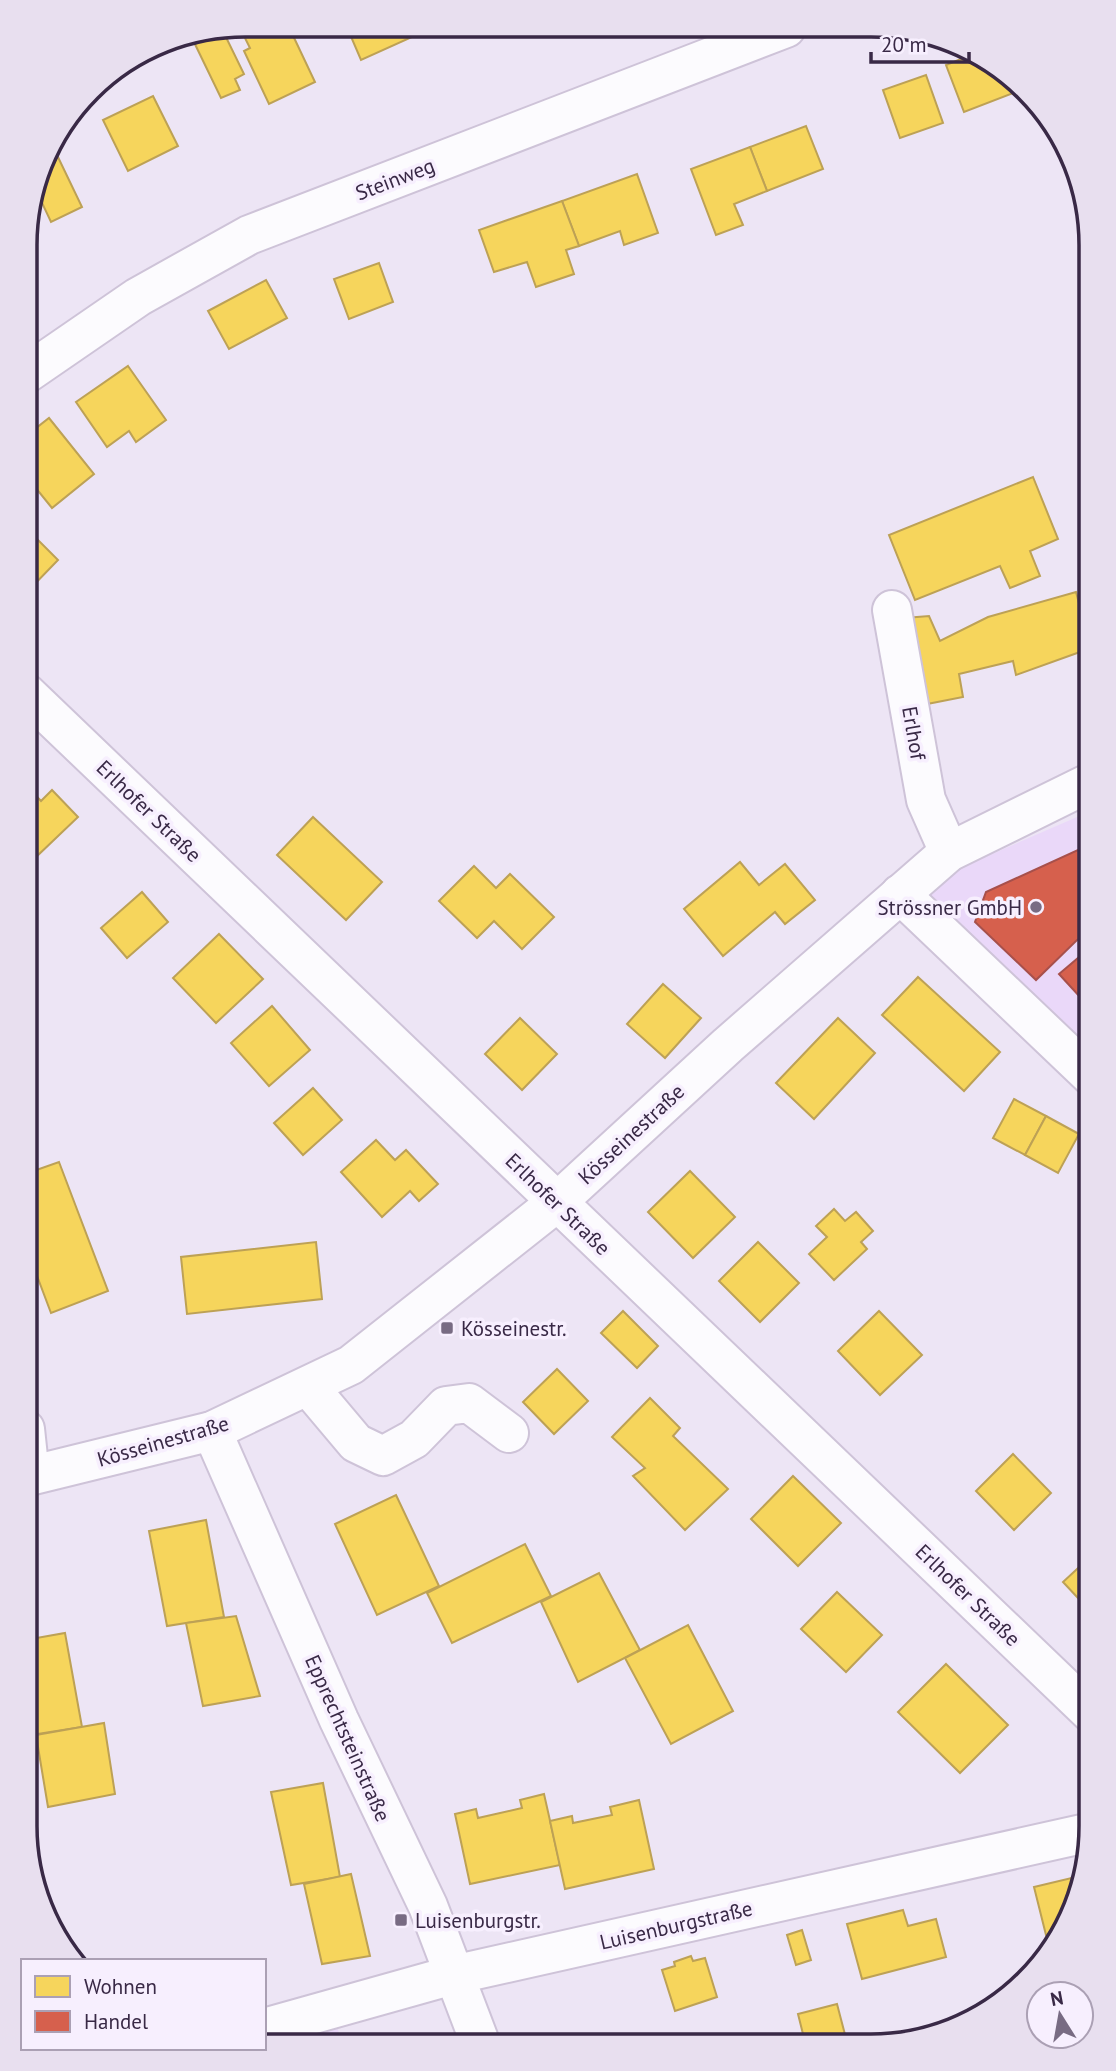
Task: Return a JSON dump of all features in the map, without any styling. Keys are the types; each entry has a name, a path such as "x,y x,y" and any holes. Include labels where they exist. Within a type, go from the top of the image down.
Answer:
{"street":[{"name":"Steinweg","path":"37,366 138,296 249,235 763,37"},
{"name":"Erlhof","path":"892,610 926,800 949,852"},
{"name":"Erlhofer Straße","path":"37,704 1079,1702"},
{"name":"Kösseinestraße","path":"37,1474 212,1432 351,1365 556,1203 728,1045 949,852 1079,788"},
{"path":"900,894 1079,1065"},
{"path":"308,1386 356,1443 383,1456 414,1439 446,1406 469,1403 509,1433"},
{"name":"Epprechtsteinstraße","path":"212,1432 339,1720 428,1906 477,2034"},
{"name":"Luisenburgstraße","path":"266,2027 453,1975 1079,1835"}],"shaded area":[{"path":"1079,816 1079,1041 916,887"},
{"path":"337,2023 339,2034 300,2034"}],"building: Wohnen":[{"path":"245,37 294,37 315,82 269,104 244,51 250,48"},
{"path":"351,37 412,37 361,60"},
{"path":"227,38 244,74 235,79 240,90 221,98 195,43"},
{"path":"963,58 987,72 1013,93 964,112 946,65"},
{"path":"926,75 943,123 900,138 883,90"},
{"path":"153,96 178,146 128,171 103,120"},
{"path":"806,126 823,169 767,191 750,147"},
{"path":"750,147 767,191 734,204 743,225 716,235 691,169"},
{"path":"57,156 82,207 51,222 42,203"},
{"path":"637,174 658,233 624,245 620,231 579,246 562,201"},
{"path":"562,201 579,246 566,250 574,274 536,287 527,262 494,272 479,230"},
{"path":"379,263 393,302 349,319 334,279"},
{"path":"266,280 287,318 229,349 208,311"},
{"path":"128,366 166,420 136,442 129,431 107,447 76,402"},
{"path":"49,418 94,474 52,508 37,490 37,427"},
{"path":"1033,477 1058,539 1030,551 1040,576 1010,588 1000,566 915,600 889,535"},
{"path":"37,539 58,560 37,582"},
{"path":"1076,592 1079,603 1079,652 1016,675 1013,661 959,674 963,697 922,705 905,618 929,616 940,641 988,617"},
{"path":"52,790 78,817 37,856 37,797 41,801"},
{"path":"313,817 382,882 346,920 277,855"},
{"path":"740,862 759,885 785,864 815,900 785,924 775,912 723,956 684,909"},
{"path":"474,866 496,888 510,874 554,917 522,949 494,921 477,938 439,901"},
{"path":"142,892 168,922 127,958 101,928"},
{"path":"219,934 263,979 216,1023 173,978"},
{"path":"918,977 1000,1052 964,1091 882,1015"},
{"path":"663,984 701,1018 665,1058 627,1024"},
{"path":"272,1006 310,1050 269,1086 231,1043"},
{"path":"520,1018 557,1054 522,1090 485,1054"},
{"path":"838,1018 875,1053 814,1119 776,1083"},
{"path":"313,1088 342,1120 303,1155 274,1123"},
{"path":"1014,1099 1046,1116 1025,1155 993,1138"},
{"path":"1046,1116 1079,1134 1058,1173 1025,1155"},
{"path":"376,1140 395,1160 406,1150 438,1184 419,1201 410,1191 382,1217 341,1172"},
{"path":"59,1162 108,1291 51,1313 37,1276 37,1170"},
{"path":"690,1171 735,1217 693,1258 648,1212"},
{"path":"834,1209 845,1221 856,1212 873,1231 861,1242 867,1249 834,1280 809,1254 827,1237 816,1226"},
{"path":"316,1242 322,1299 187,1314 181,1257"},
{"path":"758,1242 799,1283 760,1322 719,1281"},
{"path":"623,1311 658,1346 637,1368 601,1333"},
{"path":"879,1311 922,1355 880,1395 838,1351"},
{"path":"557,1369 588,1401 554,1434 523,1402"},
{"path":"650,1398 680,1428 673,1436 728,1489 685,1530 633,1476 645,1468 612,1437"},
{"path":"1013,1454 1051,1493 1014,1530 976,1491"},
{"path":"793,1476 841,1523 798,1566 751,1519"},
{"path":"396,1495 439,1586 377,1615 335,1524"},
{"path":"206,1520 224,1617 167,1626 149,1531"},
{"path":"525,1544 551,1596 452,1643 427,1593"},
{"path":"1079,1567 1079,1599 1063,1582"},
{"path":"599,1573 640,1650 578,1682 541,1602"},
{"path":"837,1592 882,1635 846,1672 801,1629"},
{"path":"236,1616 260,1696 203,1706 186,1623"},
{"path":"688,1625 733,1711 671,1744 625,1658"},
{"path":"65,1633 82,1727 37,1734 37,1638"},
{"path":"946,1664 1008,1725 960,1773 898,1712"},
{"path":"104,1723 115,1794 48,1807 37,1735"},
{"path":"323,1783 340,1877 291,1885 271,1792"},
{"path":"544,1794 560,1865 470,1884 455,1814 476,1809 478,1818 522,1808 520,1800"},
{"path":"639,1800 654,1869 565,1889 550,1821 572,1816 573,1823 612,1815 610,1807"},
{"path":"351,1874 370,1956 322,1964 304,1884"},
{"path":"1072,1878 1063,1906 1048,1934 1046,1935 1034,1887"},
{"path":"903,1910 908,1926 936,1919 946,1957 862,1979 847,1924"},
{"path":"802,1930 811,1960 796,1965 787,1935"},
{"path":"691,1956 693,1961 705,1958 717,1997 675,2011 662,1970"},
{"path":"837,2004 845,2034 803,2034 798,2014"}],"building: Handel":[{"name":"Strössner GmbH","path":"1079,849 1079,939 1036,980 975,922 986,892"},
{"path":"1079,957 1079,996 1059,974"}],"place":[{"name":"Strössner GmbH","path":"1036,907"},
{"name":"Kösseinestr.","path":"447,1328"},
{"name":"Luisenburgstr.","path":"401,1920"}]}
